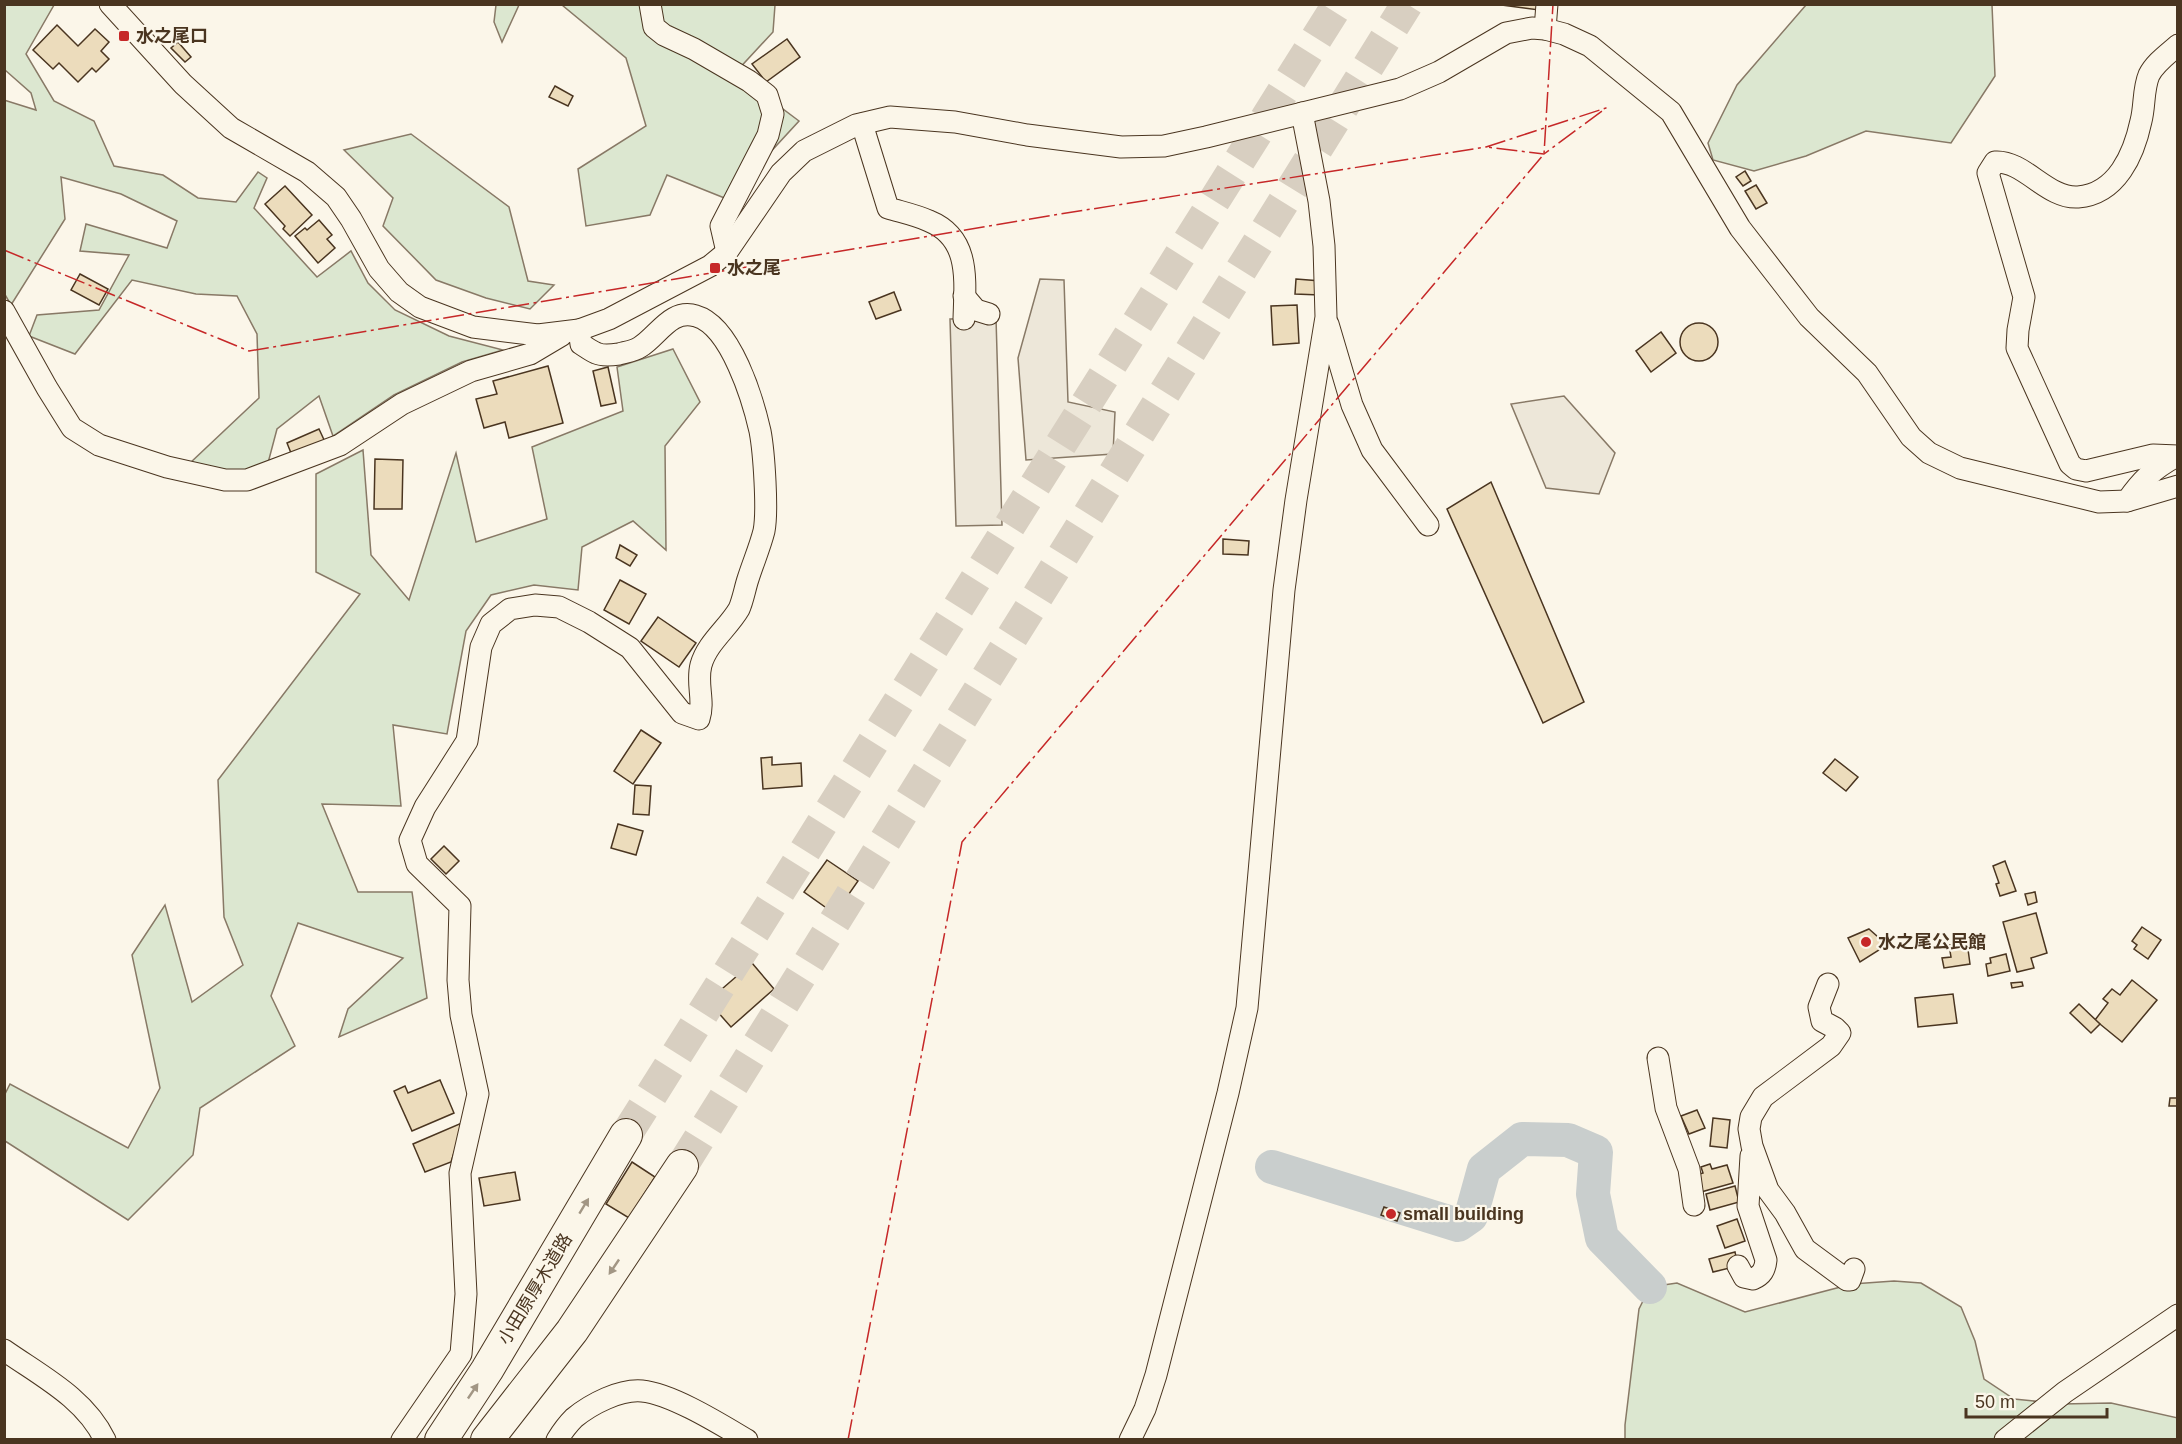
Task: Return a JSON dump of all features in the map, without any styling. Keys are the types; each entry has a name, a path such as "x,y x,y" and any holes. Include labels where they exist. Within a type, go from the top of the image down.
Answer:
{"highway":[{"name":"小田原厚木道路","path":"441,1440 487,1370 626,1135"},
{"path":"487,1440 572,1331 682,1166"}],"street":[{"path":"110,4 183,84 231,128 307,172 336,197 379,269 399,292 420,307 473,327 538,335 573,331"},
{"path":"650,4 654,27 664,35 694,49 767,94 773,114 768,135 721,226 727,252"},
{"path":"1545,29 1546,4"},
{"path":"4,311 72,428 99,445 167,467 225,480 247,480 340,445 402,404 471,372 530,354 573,331 609,319 710,266 727,252 781,173 804,152 833,136 862,124 890,117 955,122 1028,135 1122,147 1164,146 1400,89 1439,72 1506,33 1526,28 1545,29 1564,34 1590,46 1671,112 1740,228 1809,317 1867,373 1911,437 1920,446 1939,459 1960,468 2070,496 2099,501 2127,501 2178,486"},
{"path":"2176,456 2154,455 2086,471 2076,470 2070,464 2017,348 2024,297 1988,173 1995,162 2008,163 2055,192 2076,197 2098,192 2109,186 2122,171 2137,135 2148,78 2151,72 2178,45"},
{"path":"1130,1440 1145,1409 1156,1374 1228,1093 1247,1008 1284,590 1296,500 1326,317 1324,246 1319,201 1302,113"},
{"path":"862,124 888,208 931,222 957,242 965,270 964,319"},
{"path":"964,296 976,310 989,314"},
{"path":"402,1440 461,1354 466,1293 460,1173 478,1094 461,1015 458,980 460,906 417,864 410,840 425,807 467,741 481,646 491,624 510,609 535,605 559,607 589,622 630,648 682,713 699,719 702,708 699,689 701,665 716,638 739,609 764,530 765,489 760,433 750,396 737,364 723,338 708,321 695,315 679,315 657,330 647,342 637,349 614,355 598,354 581,344 573,331"},
{"path":"1326,317 1352,405 1372,450 1428,525"},
{"path":"2127,501 2137,486 2156,467 2176,456"},
{"path":"1828,984 1819,1007 1822,1022 1840,1033 1832,1046 1763,1097 1752,1117 1749,1129 1752,1146 1768,1190 1785,1213 1804,1249 1847,1280 1850,1280 1854,1269"},
{"path":"1658,1058 1666,1108 1689,1168 1694,1205"},
{"path":"1738,1266 1744,1277 1753,1279 1760,1276 1765,1268 1766,1260 1748,1206 1752,1146"},
{"path":"1689,1168 1705,1154"},
{"path":"2005,1440 2065,1392 2178,1316"},
{"path":"4,1350 83,1406 97,1423 105,1440"},
{"path":"556,1440 573,1419 589,1407 627,1391 639,1390 650,1392 699,1412 747,1440"}],"green space":[{"path":"5,5 54,5 26,54 54,101 94,121 114,166 163,175 198,198 236,202 258,172 267,178 254,208 317,277 351,251 368,283 395,310 449,336 503,350 462,362 394,395 333,436 319,396 277,429 268,463 240,472 189,464 259,398 257,334 237,296 196,294 132,280 75,354 29,336 37,315 99,310 129,255 80,251 86,224 167,248 177,221 121,194 61,177 65,219 11,305 4,293 4,100 36,110 31,93 5,70"},
{"path":"496,5 519,5 502,42 494,22"},
{"path":"562,5 775,5 773,32 735,73 799,121 765,158 737,203 667,175 650,215 586,226 578,169 646,126 626,58"},
{"path":"1806,5 1992,5 1995,76 1951,143 1866,131 1806,156 1754,171 1713,160 1708,143 1737,85"},
{"path":"411,134 509,207 528,281 554,285 530,309 486,298 436,280 383,226 393,198 344,150"},
{"path":"673,349 700,402 665,446 666,550 633,521 582,547 578,590 534,585 491,595 466,631 447,734 393,725 401,806 322,804 358,892 412,892 427,998 339,1037 348,1009 403,958 298,923 271,996 295,1046 200,1108 193,1155 128,1220 5,1141 5,1094 10,1084 128,1148 160,1088 132,955 165,905 192,1002 243,965 224,917 218,780 360,594 316,572 316,474 363,450 371,555 409,600 456,453 476,542 547,519 532,447 623,411 617,367"},
{"path":"1894,1281 1921,1283 1961,1307 1975,1341 1984,1379 2014,1399 2062,1404 2111,1403 2178,1418 2177,1440 1625,1440 1639,1309 1650,1287 1677,1283 1745,1312 1852,1284"}],"shaded area":[{"path":"1040,279 1064,280 1068,402 1115,412 1113,454 1026,460 1018,358"},
{"path":"996,318 1002,525 956,526 950,319"},
{"path":"1564,396 1615,453 1599,494 1546,488 1511,404"}],"building":[{"path":"1494,4 1539,4 1539,10"},
{"path":"57,25 78,46 95,29 109,42 101,51 109,59 96,72 92,68 78,82 59,63 53,69 33,50"},
{"path":"787,39 800,57 766,82 752,64"},
{"path":"178,42 191,57 185,62 171,48"},
{"path":"555,86 573,96 568,106 549,97"},
{"path":"1745,171 1751,181 1743,186 1736,177"},
{"path":"1756,185 1767,203 1756,209 1745,191"},
{"path":"285,186 312,215 290,236 283,229 285,226 265,204"},
{"path":"319,220 332,235 327,239 335,248 318,263 295,236"},
{"path":"80,274 108,289 99,305 71,290"},
{"path":"1296,279 1321,281 1320,295 1295,294"},
{"path":"894,292 901,310 876,319 869,302"},
{"path":"1297,305 1299,343 1273,345 1271,306"},
{"path":"1699,323 1712,329 1718,342 1712,355 1699,361 1686,355 1680,342 1686,329"},
{"path":"1661,332 1676,353 1651,372 1636,351"},
{"path":"548,366 563,423 509,438 505,422 484,428 476,399 497,394 493,381"},
{"path":"608,367 616,403 601,406 593,371"},
{"path":"319,429 326,444 293,458 287,443"},
{"path":"375,459 403,460 402,509 374,509"},
{"path":"1491,482 1584,702 1543,723 1447,509"},
{"path":"1223,539 1249,541 1248,555 1223,554"},
{"path":"620,545 637,555 630,566 616,558"},
{"path":"620,580 646,594 629,624 604,610"},
{"path":"658,617 696,643 679,667 641,641"},
{"path":"641,730 661,743 633,784 614,771"},
{"path":"772,757 772,765 801,763 802,786 763,789 761,758"},
{"path":"1835,759 1858,777 1846,791 1823,773"},
{"path":"635,785 651,786 649,815 633,814"},
{"path":"618,824 643,831 636,855 611,848"},
{"path":"444,846 459,861 446,874 431,859"},
{"path":"827,860 858,881 835,914 804,892"},
{"path":"2005,861 2016,891 2000,896 1996,884 1999,883 1993,866"},
{"path":"2035,892 2037,902 2028,905 2025,894"},
{"path":"2036,913 2047,953 2031,958 2034,968 2017,972 2003,922"},
{"path":"2142,927 2161,940 2148,959 2134,949 2137,945 2132,941"},
{"name":"水之尾公民館","path":"1869,929 1887,945 1860,962 1848,938"},
{"path":"1967,942 1970,964 1944,968 1942,958 1951,957 1949,945"},
{"path":"2006,954 2010,971 1988,976 1986,964 1991,963 1990,958"},
{"path":"752,963 774,989 731,1027 708,1001"},
{"path":"2132,980 2157,1000 2122,1042 2095,1020 2108,1003 2103,999 2112,989 2120,995"},
{"path":"2022,982 2023,986 2012,988 2011,983"},
{"path":"1953,994 1957,1023 1918,1027 1915,998"},
{"path":"2079,1004 2100,1024 2091,1033 2070,1013"},
{"path":"440,1080 454,1113 412,1131 394,1091 405,1086 408,1093"},
{"path":"2170,1098 2178,1098 2178,1106 2169,1106"},
{"path":"1697,1110 1705,1128 1689,1134 1681,1116"},
{"path":"1713,1118 1730,1120 1727,1148 1710,1146"},
{"path":"464,1122 451,1162 425,1172 413,1144"},
{"path":"632,1162 655,1177 629,1218 606,1204"},
{"path":"1710,1164 1712,1169 1727,1165 1733,1183 1701,1192 1696,1175 1703,1173 1701,1167"},
{"path":"515,1172 520,1200 484,1206 479,1178"},
{"path":"1735,1186 1739,1202 1710,1210 1706,1194"},
{"name":"small building","path":"1384,1207 1400,1213 1397,1221 1381,1215"},
{"path":"1737,1219 1745,1241 1725,1248 1717,1226"},
{"path":"1735,1252 1738,1266 1713,1272 1709,1259"}],"waterway":[{"path":"1272,1167 1458,1225 1471,1216 1484,1169 1522,1139 1568,1140 1596,1152 1593,1194 1602,1238 1650,1287"}],"tunnel":[{"path":"626,1135 1338,4"},
{"path":"682,1166 1407,4"}],"power":[{"path":"848,1440 962,842 1544,154 1553,4"},
{"path":"4,250 249,351 1060,214 1486,147 1606,108 1544,154 1486,147"}],"place":[{"name":"水之尾口","path":"124,36"},
{"name":"水之尾","path":"715,268"},
{"name":"水之尾公民館","path":"1866,942"},
{"name":"small building","path":"1391,1214"}]}
